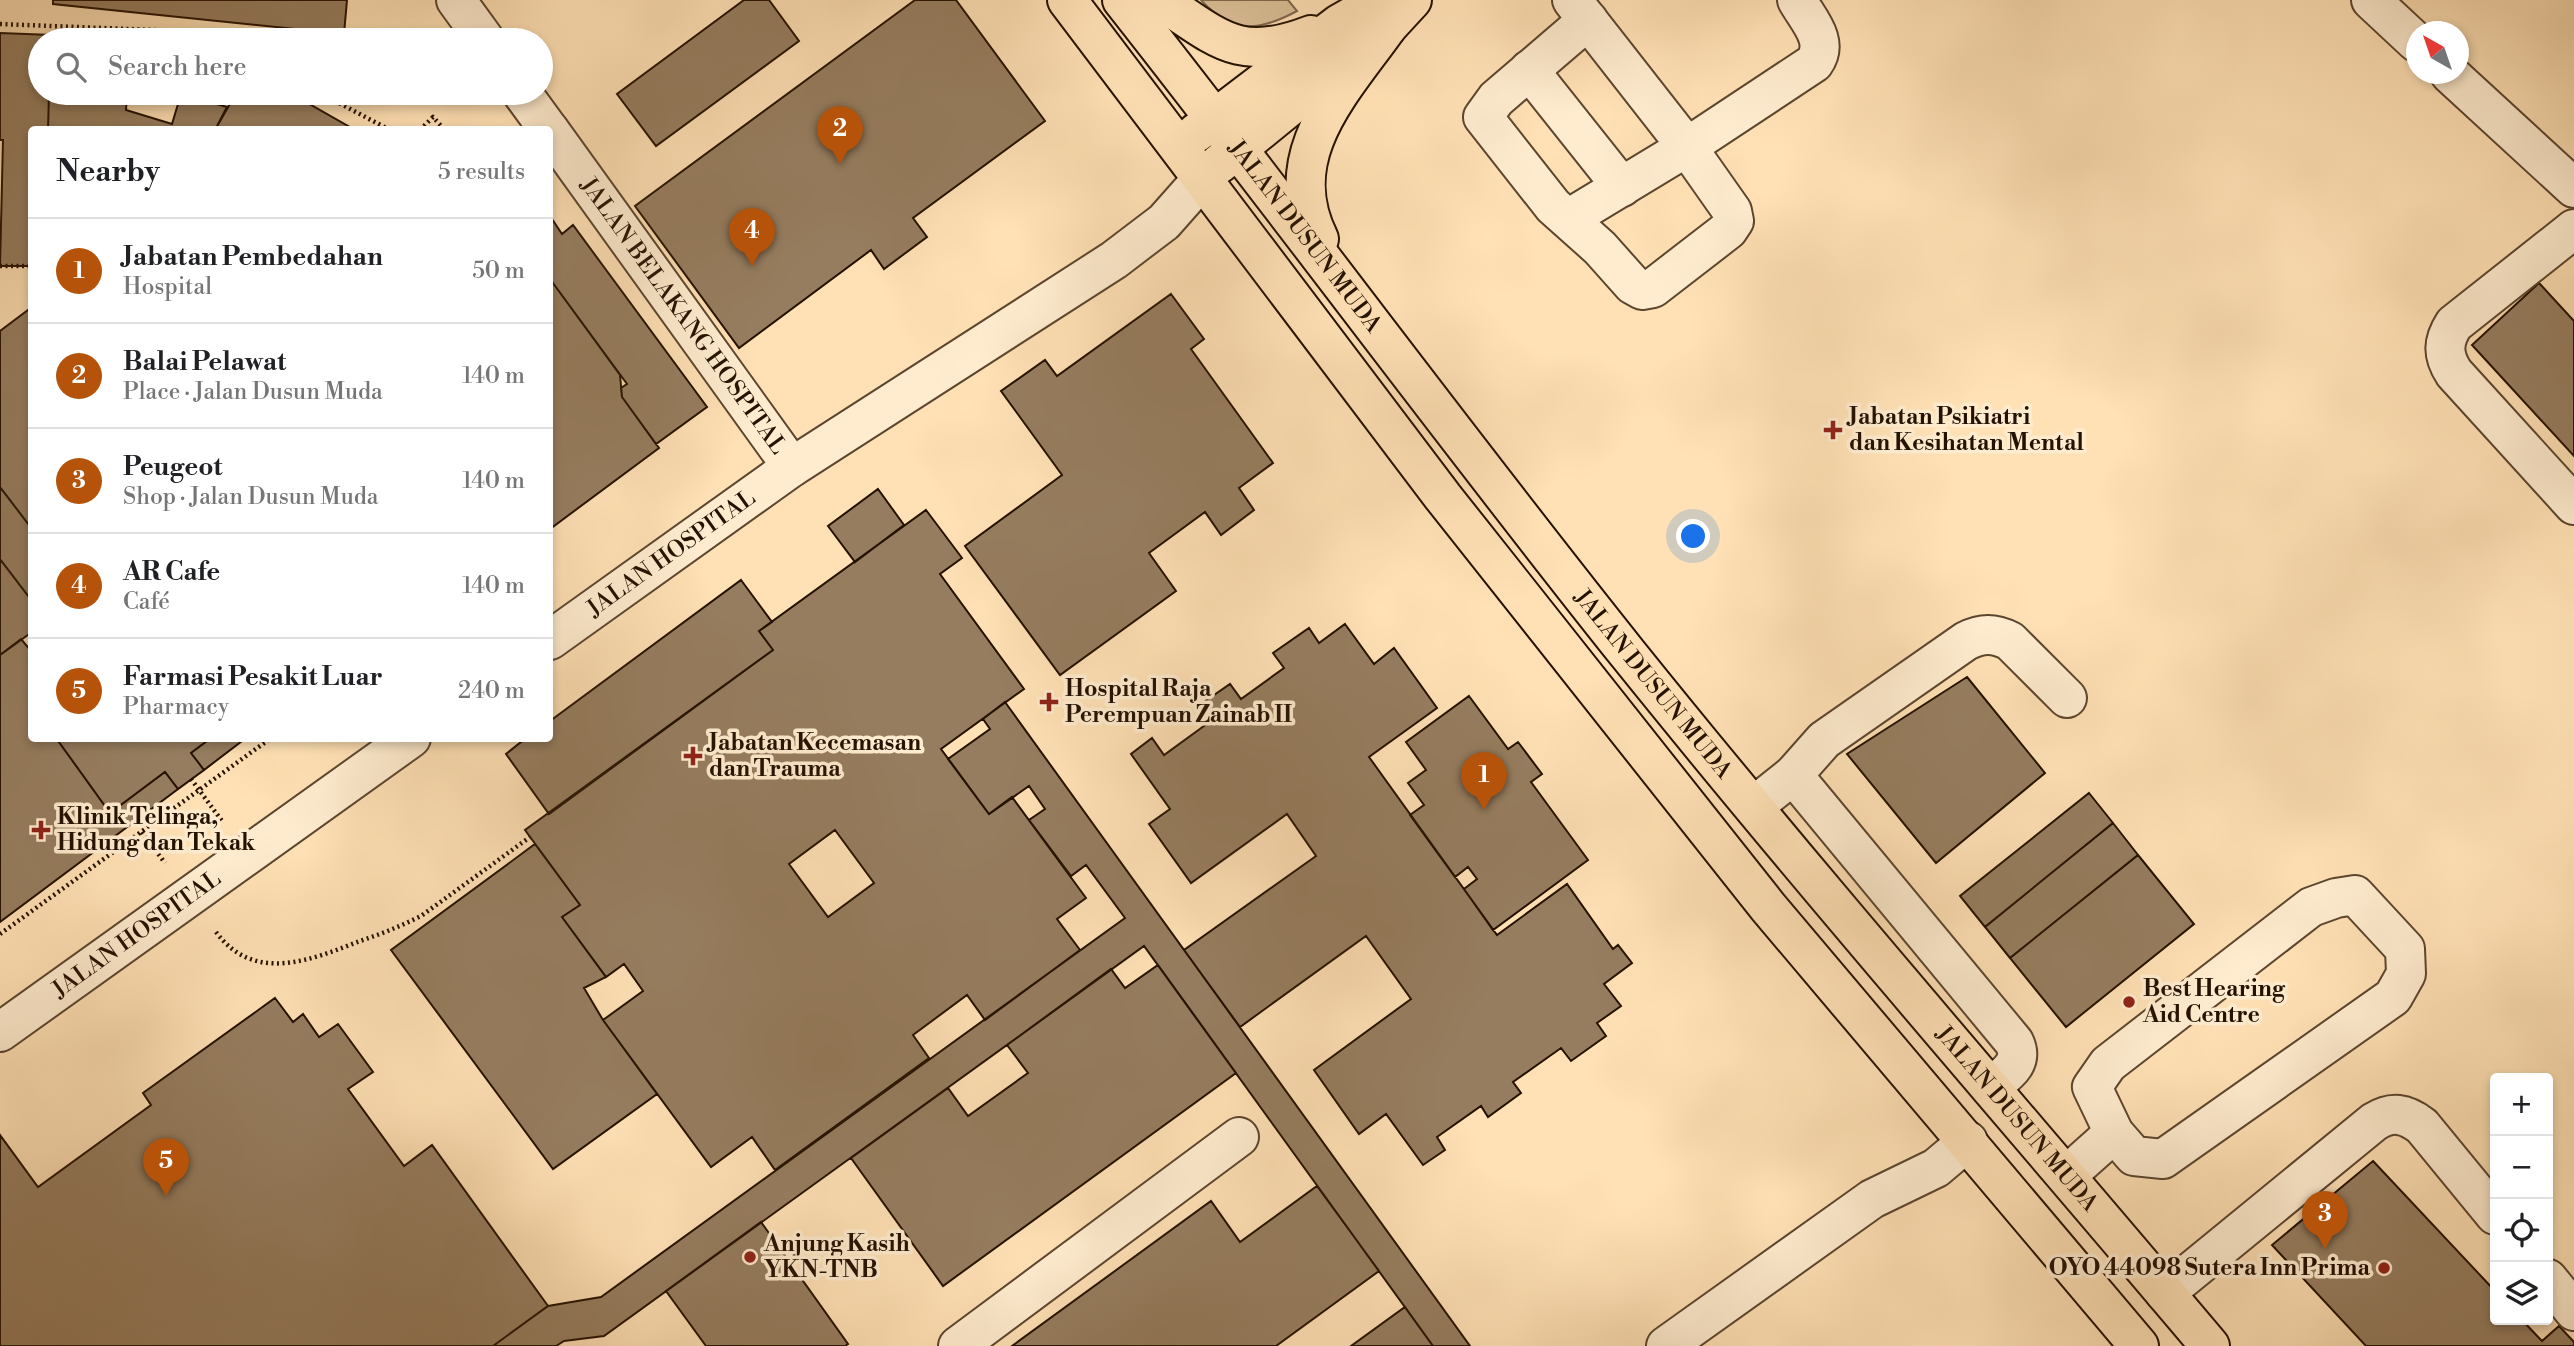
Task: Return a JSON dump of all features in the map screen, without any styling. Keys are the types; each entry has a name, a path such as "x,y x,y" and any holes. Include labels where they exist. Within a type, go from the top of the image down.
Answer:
{"main road":[{"path":"1066,0 1443,497 1768,907 2139,1346"},
{"name":"JALAN DUSUN MUDA","path":"1122,0 1515,511 1630,656 1865,941 2210,1346"},
{"path":"1160,0 1224,41 1262,48 1281,46 1339,24 1393,9"},
{"path":"1202,179 1393,9"},
{"path":"1344,288 1315,231 1304,195 1306,160 1323,120 1393,9"},
{"path":"1178,147 1339,24"}],"street":[{"path":"456,0 476,28"},
{"path":"1568,219 1687,147 1814,63 1820,56 1822,46 1797,0"},
{"path":"2371,0 2406,32"},
{"path":"1580,10 1687,147 1732,211 1734,221 1728,230 1653,288 1642,290 1636,288 1600,248 1548,200 1483,117 1496,99 1529,70 1580,10"},
{"path":"1529,70 1622,187"},
{"path":"2461,84 2574,188"},
{"name":"JALAN BELAKANG HOSPITAL","path":"531,105 546,126"},
{"name":"JALAN BELAKANG HOSPITAL","path":"553,136 792,467"},
{"name":"JALAN HOSPITAL","path":"553,638 792,467 1114,260 1164,222 1202,179"},
{"path":"2574,229 2454,324 2447,335 2444,348 2446,361 2454,373 2574,505"},
{"path":"1754,806 1793,775 1824,740 1976,636 1999,636 2010,641 2067,698"},
{"name":"JALAN HOSPITAL","path":"0,1032 405,742"},
{"path":"1793,775 2017,1049 2016,1063 1990,1087"},
{"path":"2355,895 2405,949 2406,974 2393,997 2163,1159 2134,1156 2114,1133 2092,1087 2108,1064 2311,907 2336,898 2355,895"},
{"path":"1865,941 1904,909"},
{"path":"2165,1293 2385,1115 2399,1114 2412,1118 2422,1126 2490,1209"},
{"path":"2067,1175 2114,1133"},
{"path":"958,1346 1239,1137"},
{"path":"1666,1346 1884,1192 1936,1168 1968,1142"},
{"path":"2553,1285 2574,1311"}],"path":[{"path":"0,24 103,28"},
{"path":"343,105 382,126"},
{"path":"424,126 433,117 441,126"},
{"path":"0,266 28,266"},
{"path":"0,934 265,742"},
{"path":"191,779 248,855"},
{"path":"142,832 224,943 240,955 276,964 318,957 402,926 421,916 530,837"}],"shaded area":[{"path":"1201,0 1288,0 1297,11 1270,23 1246,26 1224,19"}],"building":[{"path":"53,0 347,0 345,28 286,28 53,4"},
{"path":"744,0 769,0 799,41 656,146 617,94"},
{"path":"915,0 956,0 1045,121 913,218 927,237 884,269 871,250 739,348 635,206"},
{"path":"0,33 28,34 28,105 49,105 48,126 28,126 28,266 0,266 3,140 0,140"},
{"path":"49,105 126,105 126,110 172,124 178,105 227,107 217,126 48,126"},
{"path":"229,105 311,105 348,126 217,126"},
{"path":"553,220 562,234 573,225 707,407 656,444 622,397 621,388 627,384 553,283"},
{"path":"553,283 620,375 622,397 659,448 553,527"},
{"path":"2539,283 2574,321 2574,456 2472,345"},
{"path":"1171,294 1204,339 1191,349 1273,463 1239,488 1254,510 1221,535 1205,512 1149,553 1176,591 1060,675 965,546 1062,475 1001,391 1045,360 1057,376"},
{"path":"28,310 28,524 0,487 0,331"},
{"path":"0,487 28,524 28,596 0,559"},
{"path":"878,489 904,525 855,562 828,526"},
{"path":"926,510 962,558 940,574 1024,689 941,749 989,814 1012,797 1086,898 1057,919 1080,950 985,1020 967,995 913,1035 929,1058 775,1170 752,1137 711,1167 603,1020 643,991 624,964 606,977 562,917 580,905 525,830 773,650 759,631","holes":["835,830 874,883 828,917 789,864"]},
{"path":"0,559 28,596 28,635 0,655"},
{"path":"741,580 772,622 759,631 773,650 549,814 506,754 521,742 553,742 553,719"},
{"path":"1345,624 1374,664 1394,648 1437,708 1369,757 1497,935 1567,884 1613,949 1618,945 1632,963 1604,984 1621,1006 1597,1023 1606,1036 1571,1061 1561,1048 1513,1082 1521,1093 1488,1117 1481,1106 1437,1137 1445,1150 1423,1165 1386,1114 1359,1134 1314,1070 1411,999 1366,936 1240,1027 1184,950 1316,856 1287,814 1191,883 1149,824 1170,809 1131,754 1152,738 1164,755 1208,723 1197,707 1230,684 1241,699 1284,668 1273,653 1309,628 1319,643"},
{"path":"21,639 28,647 28,742 59,742 110,813 165,772 178,789 0,922 0,655"},
{"path":"1967,677 2045,773 1936,863 1847,754"},
{"path":"1469,696 1508,749 1518,742 1542,774 1531,782 1588,860 1493,930 1464,889 1477,879 1468,867 1455,877 1410,815 1424,805 1408,783 1426,770 1406,742"},
{"path":"1005,702 1470,1346 1433,1346 1144,946 604,1336 564,1341 556,1346 493,1346 548,1306 601,1297 1125,918 1086,865 1071,876 1029,820 1045,809 1029,786 989,814 948,759 990,729 983,719"},
{"path":"59,742 206,742 191,753 204,770 178,789 165,772 110,813"},
{"path":"206,742 241,742 204,770 191,753"},
{"path":"2089,793 2113,823 1985,927 1960,896"},
{"path":"2113,823 2138,855 2010,958 1985,927"},
{"path":"535,844 580,905 562,917 606,977 584,988 603,1020 657,1094 553,1169 391,950"},
{"path":"2138,855 2194,924 2066,1027 2010,958"},
{"path":"1158,965 1236,1073 943,1286 851,1158 948,1088 968,1116 1028,1073 1007,1045 1111,969 1125,988"},
{"path":"275,998 293,1022 303,1014 319,1037 338,1024 373,1072 348,1089 404,1166 432,1145 548,1306 493,1346 0,1346 0,1135 38,1187 151,1105 143,1093"},
{"name":"OYO 44098 Sutera Inn Prima","path":"2373,1161 2490,1286 2490,1325 2527,1325 2542,1341 2559,1326 2574,1342 2574,1346 2366,1346 2272,1245"},
{"path":"1317,1186 1379,1271 1276,1346 1012,1346 1211,1201 1240,1242"},
{"name":"Anjung Kasih YKN-TNB","path":"761,1222 848,1344 706,1346 666,1291"},
{"path":"1405,1307 1433,1346 1351,1346"}],"place":[{"name":"Balai Pelawat","path":"840,164"},
{"name":"AR Cafe","path":"752,266"},
{"name":"Jabatan Psikiatri dan Kesihatan Mental","path":"1833,430"},
{"name":"Hospital Raja Perempuan Zainab II","path":"1049,702"},
{"name":"Jabatan Kecemasan dan Trauma","path":"693,756"},
{"name":"Jabatan Pembedahan","path":"1484,810"},
{"name":"Klinik Telinga, Hidung dan Tekak","path":"41,830"},
{"name":"Best Hearing Aid Centre","path":"2129,1002"},
{"name":"Farmasi Pesakit Luar","path":"166,1196"},
{"name":"Peugeot","path":"2325,1249"},
{"name":"Anjung Kasih YKN-TNB","path":"750,1257"},
{"name":"OYO 44098 Sutera Inn Prima","path":"2384,1268"}]}
